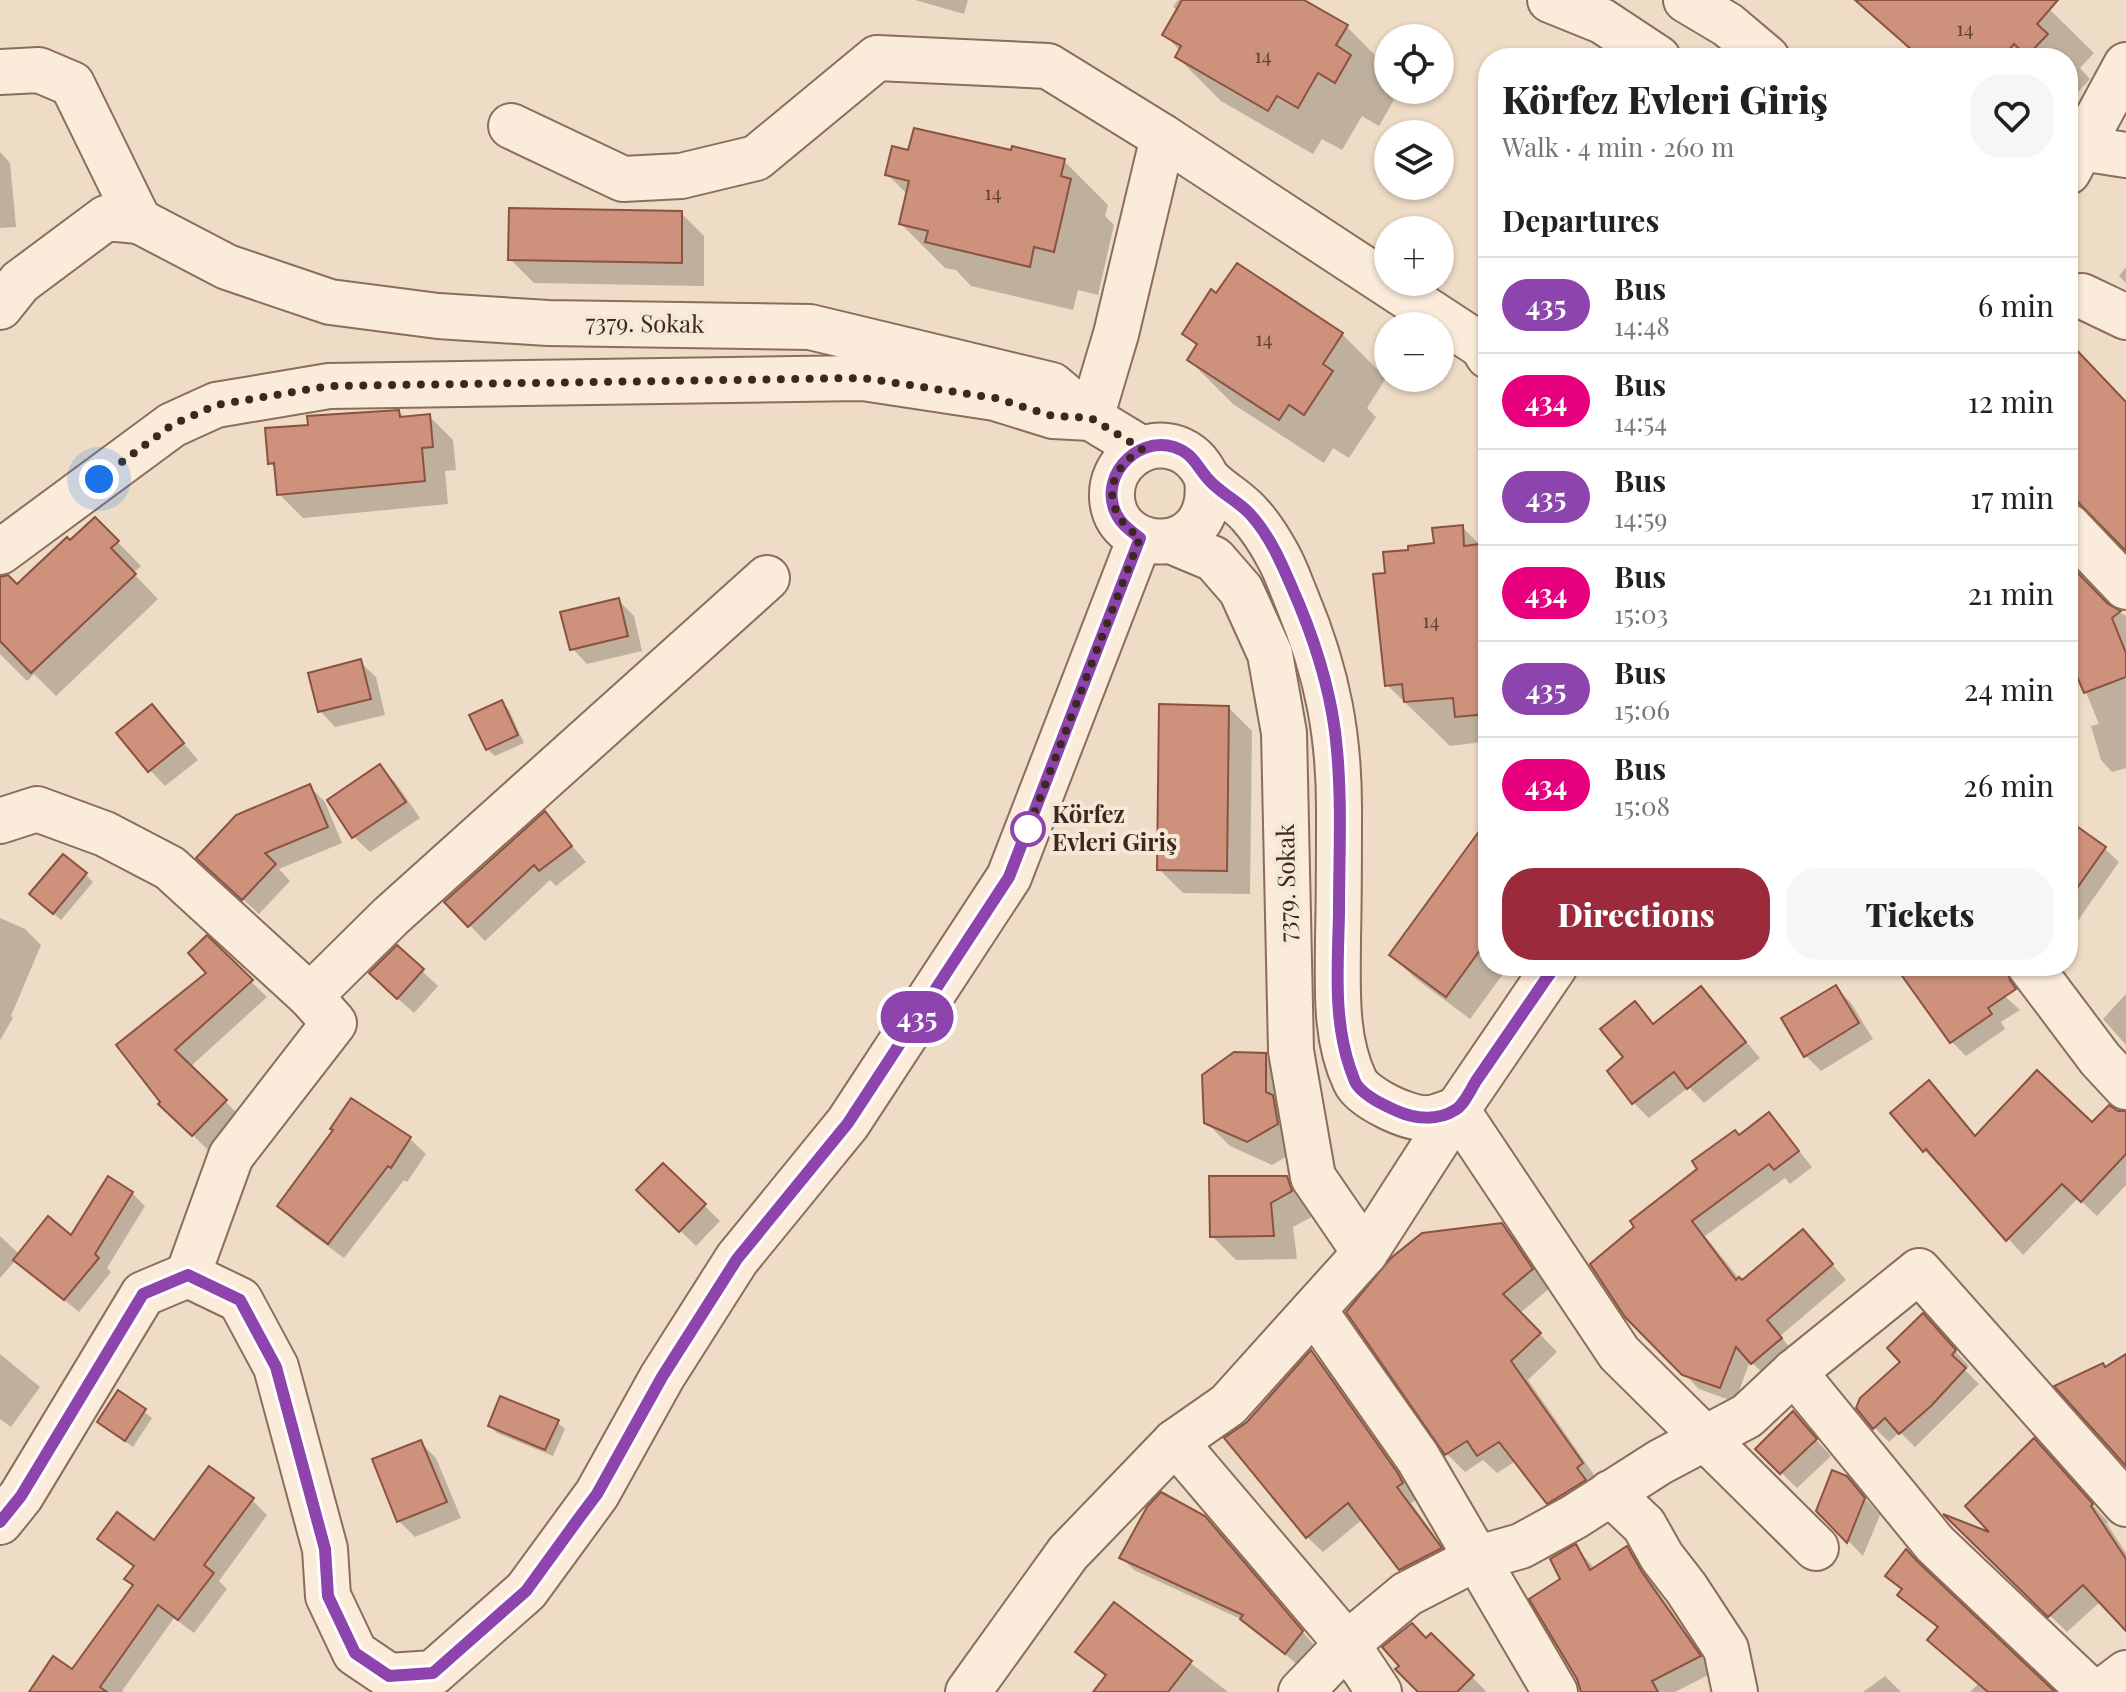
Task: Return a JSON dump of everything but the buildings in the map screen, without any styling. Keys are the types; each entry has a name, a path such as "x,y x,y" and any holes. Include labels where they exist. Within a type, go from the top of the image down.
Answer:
{"street":[{"path":"1550,0 1602,21 1643,48"},
{"path":"1686,0 1728,25 1755,48"},
{"path":"511,126 623,179 681,176 756,158 877,58 1048,66 1163,137 1478,343"},
{"path":"2078,153 2126,65"},
{"path":"0,72 39,70 72,84 139,221"},
{"path":"0,552 172,425 216,405 329,386 863,378 995,398 1053,416 1091,418 1116,334 1163,137"},
{"path":"2078,160 2126,155"},
{"path":"0,307 20,282 106,218 139,221"},
{"name":"7379. Sokak","path":"139,221 227,267 330,302 438,316 548,323 810,327 1052,385 1091,418 1142,449"},
{"path":"2082,296 2126,317"},
{"name":"7379. Sokak","path":"1365,1253 1313,1177 1291,1051 1284,733 1270,654 1241,590 1214,559 1127,529 1117,516 1112,501 1118,469 1128,457 1142,449 1157,445 1173,447 1188,454 1199,464 1207,479 1251,515 1279,557 1309,628 1332,708 1340,793 1338,1006 1344,1049 1356,1084 1379,1102 1403,1113 1428,1118 1457,1110"},
{"path":"188,1275 240,1300 276,1367 325,1549 328,1596 355,1653 389,1676 433,1673 526,1591 597,1494 662,1377 737,1259 848,1123 1009,877 1156,540 1186,535 1199,524 1207,510 1207,479"},
{"path":"2078,537 2126,587"},
{"path":"310,996 391,916 767,578"},
{"path":"0,821 37,809 105,834 170,868 310,996 334,1023 231,1156 188,1275 143,1294 21,1496 0,1522"},
{"path":"968,1692 1068,1553 1175,1442 1228,1405 1365,1253 1548,976"},
{"path":"2038,976 2100,1059 2126,1087"},
{"path":"1457,1110 1619,1353 1816,1548"},
{"path":"1301,1692 1347,1644 1407,1594 1475,1559 1521,1546 1660,1462 1747,1416 1794,1372 1919,1271 2126,1504"},
{"path":"1314,1310 1418,1458 1555,1692"},
{"path":"1794,1372 1935,1544 2091,1692"},
{"path":"1175,1442 1347,1644 1379,1692"},
{"path":"1610,1493 1644,1525 1662,1557 1726,1649 1735,1692"},
{"path":"2101,1692 2126,1673"}],"bus line":[{"name":"435","path":"0,1522 21,1496 143,1294 188,1275 240,1300 276,1367 325,1549 328,1596 355,1653 389,1676 433,1673 526,1591 597,1494 662,1377 737,1259 848,1123 1009,877 1140,538 1127,529 1117,516 1112,501 1118,469 1128,457 1142,449 1157,445 1173,447 1188,454 1199,464 1207,479 1251,515 1279,557 1309,628 1332,708 1337,750 1340,793 1338,1006 1344,1049 1356,1084 1379,1102 1403,1113 1428,1118 1457,1110 1548,976"}],"place":[{"name":"Körfez Evleri Giriş","path":"1028,829"}],"route":[{"path":"99,479 172,425 216,405 329,386 863,378 995,398 1053,416 1091,418 1142,449 1128,457 1118,469 1112,501 1117,516 1127,529 1140,538 1028,829"}]}
